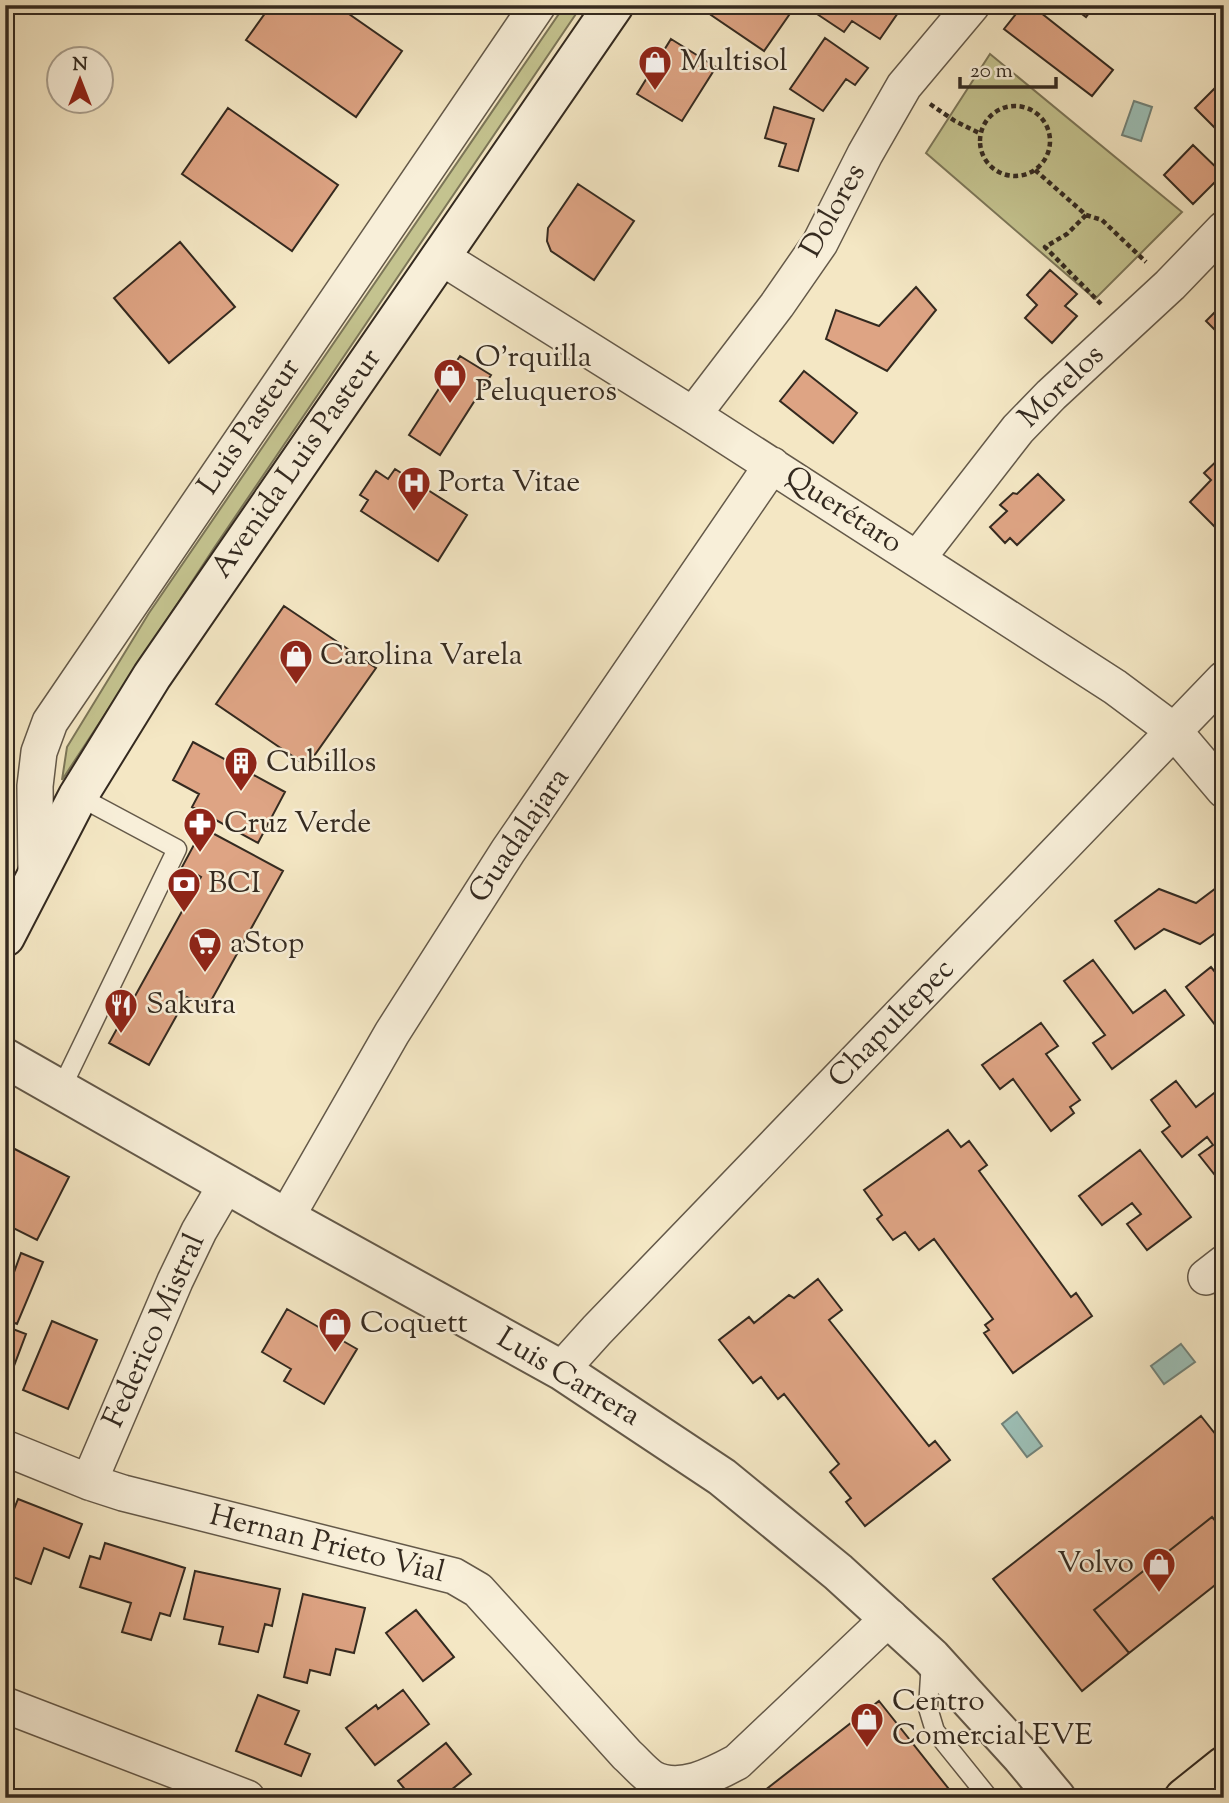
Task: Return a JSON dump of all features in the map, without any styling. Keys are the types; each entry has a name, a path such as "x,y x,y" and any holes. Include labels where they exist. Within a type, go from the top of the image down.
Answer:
{"main road":[{"path":"1184,1798 1224,1766"}],"street":[{"name":"Luis Pasteur","path":"36,875 36,786 39,752 50,722 538,5"},
{"name":"Avenida Luis Pasteur","path":"5,937 78,796 194,612 614,5"},
{"name":"Dolores","path":"693,415 777,305 820,243 865,154 904,86 972,5"},
{"name":"Morelos","path":"917,559 1018,429 1170,285 1224,229"},
{"name":"Querétaro","path":"442,257 772,465 1115,687 1174,731 1224,790"},
{"name":"Guadalajara","path":"286,1218 392,1033 508,851 772,465"},
{"name":"Chapultepec","path":"561,1370 597,1329 1224,679"},
{"name":"Luis Carrera","path":"5,1058 561,1370 722,1477 890,1617 931,1657 1056,1798"},
{"name":"Federico Mistral","path":"89,1482 175,1281 199,1231 227,1183"},
{"name":"Hernan Prieto Vial","path":"5,1448 89,1482 136,1496 454,1576 478,1590 627,1755 653,1779 679,1783 707,1779 737,1762 890,1617"},
{"path":"5,1705 247,1798"}],"lane":[{"path":"61,1089 177,849 78,796"},
{"path":"931,1657 928,1708 934,1731 989,1798"}],"path":[{"path":"904,86 955,121 981,134"},
{"path":"1023,107 1042,119 1049,139 1048,151 1035,170 1024,175 1000,173 984,157 980,146 981,134 985,123 1001,109 1023,107"},
{"path":"1035,170 1086,215 1102,220 1170,285"},
{"path":"1086,215 1067,234 1045,247 1110,314 1127,326"}],"shaded area":[{"path":"565,5 582,5 214,548 62,780 67,747 149,613"},
{"path":"990,54 1182,212 1095,299 926,153"}],"water":[{"path":"1134,101 1152,107 1141,141 1122,135"},
{"path":"1181,1344 1195,1362 1164,1384 1151,1366"},
{"path":"1017,1412 1042,1446 1027,1457 1002,1424"}],"building":[{"path":"271,5 336,5 402,51 356,117 246,40"},
{"path":"718,5 796,5 764,51 711,15"},
{"path":"818,5 902,7 880,39 852,21 844,32 814,12"},
{"path":"1023,5 1031,5 1113,70 1092,96 1004,29"},
{"path":"1070,5 1095,5 1086,17"},
{"path":"825,38 868,68 855,85 846,79 823,111 790,89"},
{"path":"671,39 716,67 682,121 637,94"},
{"path":"1221,82 1224,85 1224,137 1195,108"},
{"path":"774,107 814,119 798,171 779,166 786,144 765,138"},
{"path":"228,108 338,185 292,251 182,174"},
{"path":"1193,145 1223,174 1193,204 1164,175"},
{"path":"578,184 634,221 594,280 551,251 547,241 548,228"},
{"path":"180,242 235,307 169,363 114,298"},
{"path":"1050,270 1077,294 1065,306 1077,316 1052,343 1025,318 1037,305 1027,295"},
{"path":"916,287 936,310 887,371 826,339 836,310 879,326"},
{"path":"1224,303 1224,339 1206,321"},
{"name":"O'rquilla Peluqueros","path":"460,356 491,375 440,455 409,435"},
{"path":"804,371 857,413 833,443 780,401"},
{"path":"1224,454 1224,536 1190,502 1211,480 1204,473"},
{"name":"Porta Vitae","path":"395,469 467,515 438,561 361,511 368,500 360,495 376,471 388,479"},
{"path":"1038,474 1064,500 1017,545 1010,538 1005,543 990,527 1007,511 1000,505 1013,493 1017,494"},
{"name":"Carolina Varela","path":"284,606 376,668 307,766 216,704"},
{"name":"Cubillos","path":"193,742 285,792 258,843 192,807 199,794 173,780"},
{"path":"203,828 283,871 207,1008 187,997 149,1065 109,1043 201,877 182,867"},
{"path":"1224,882 1224,927 1200,944 1164,929 1135,949 1115,921 1159,889 1196,903"},
{"path":"1093,960 1133,1013 1165,990 1184,1015 1112,1069 1093,1043 1105,1035 1064,981"},
{"path":"1211,967 1224,983 1224,1047 1217,1038 1222,1034 1186,987"},
{"path":"1041,1023 1058,1046 1046,1054 1080,1100 1070,1107 1074,1113 1051,1131 1013,1079 1000,1089 982,1065"},
{"path":"1176,1081 1196,1107 1218,1090 1224,1097 1222,1184 1199,1155 1213,1145 1207,1137 1182,1157 1162,1132 1170,1126 1151,1100"},
{"path":"948,1130 961,1147 969,1141 987,1165 979,1171 1071,1297 1076,1293 1092,1316 1013,1373 984,1333 989,1330 985,1325 993,1319 934,1239 919,1250 905,1232 893,1240 877,1219 882,1215 864,1190"},
{"path":"5,1144 69,1177 37,1240 5,1224"},
{"path":"1140,1150 1191,1217 1147,1250 1127,1224 1141,1214 1132,1203 1102,1225 1079,1196"},
{"path":"21,1253 43,1262 17,1324 5,1319 5,1272 13,1275"},
{"path":"818,1279 842,1310 829,1320 929,1446 935,1441 950,1460 865,1526 846,1502 851,1498 830,1472 839,1464 784,1394 778,1399 761,1377 753,1383 719,1340 749,1317 754,1323 789,1295 794,1298"},
{"path":"287,1309 357,1349 324,1404 284,1381 291,1369 262,1352"},
{"path":"52,1321 97,1340 68,1409 23,1390"},
{"path":"5,1326 26,1334 9,1379 5,1378"},
{"path":"1201,1416 1224,1445 1224,1531 1212,1517 1094,1610 1129,1653 1082,1691 993,1579"},
{"path":"18,1499 82,1524 69,1558 44,1548 31,1584 5,1574 5,1532"},
{"name":"Volvo","path":"1212,1517 1224,1531 1224,1578 1129,1653 1094,1610"},
{"path":"105,1543 185,1568 170,1616 160,1613 151,1640 122,1632 131,1603 80,1587 90,1556 100,1559"},
{"path":"195,1571 280,1589 272,1626 265,1624 258,1652 219,1644 223,1627 184,1619"},
{"path":"303,1594 365,1608 354,1653 336,1649 330,1675 310,1670 307,1683 284,1677"},
{"path":"416,1610 454,1657 423,1681 386,1633"},
{"path":"403,1690 429,1724 375,1765 346,1728 376,1705 378,1709"},
{"path":"258,1695 299,1711 285,1744 310,1754 301,1776 236,1751"},
{"name":"Centro Comercial EVE","path":"879,1701 956,1798 755,1798"},
{"path":"446,1743 471,1774 441,1798 412,1798 398,1781"}],"place":[{"name":"Multisol","path":"655,92"},
{"name":"O'rquilla Peluqueros","path":"450,405"},
{"name":"Porta Vitae","path":"414,513"},
{"name":"Carolina Varela","path":"296,686"},
{"name":"Cubillos","path":"241,793"},
{"name":"Cruz Verde","path":"200,854"},
{"name":"BCI","path":"184,914"},
{"name":"aStop","path":"205,974"},
{"name":"Sakura","path":"121,1035"},
{"name":"Coquett","path":"335,1354"},
{"name":"Volvo","path":"1159,1594"},
{"name":"Centro Comercial EVE","path":"867,1749"}]}
